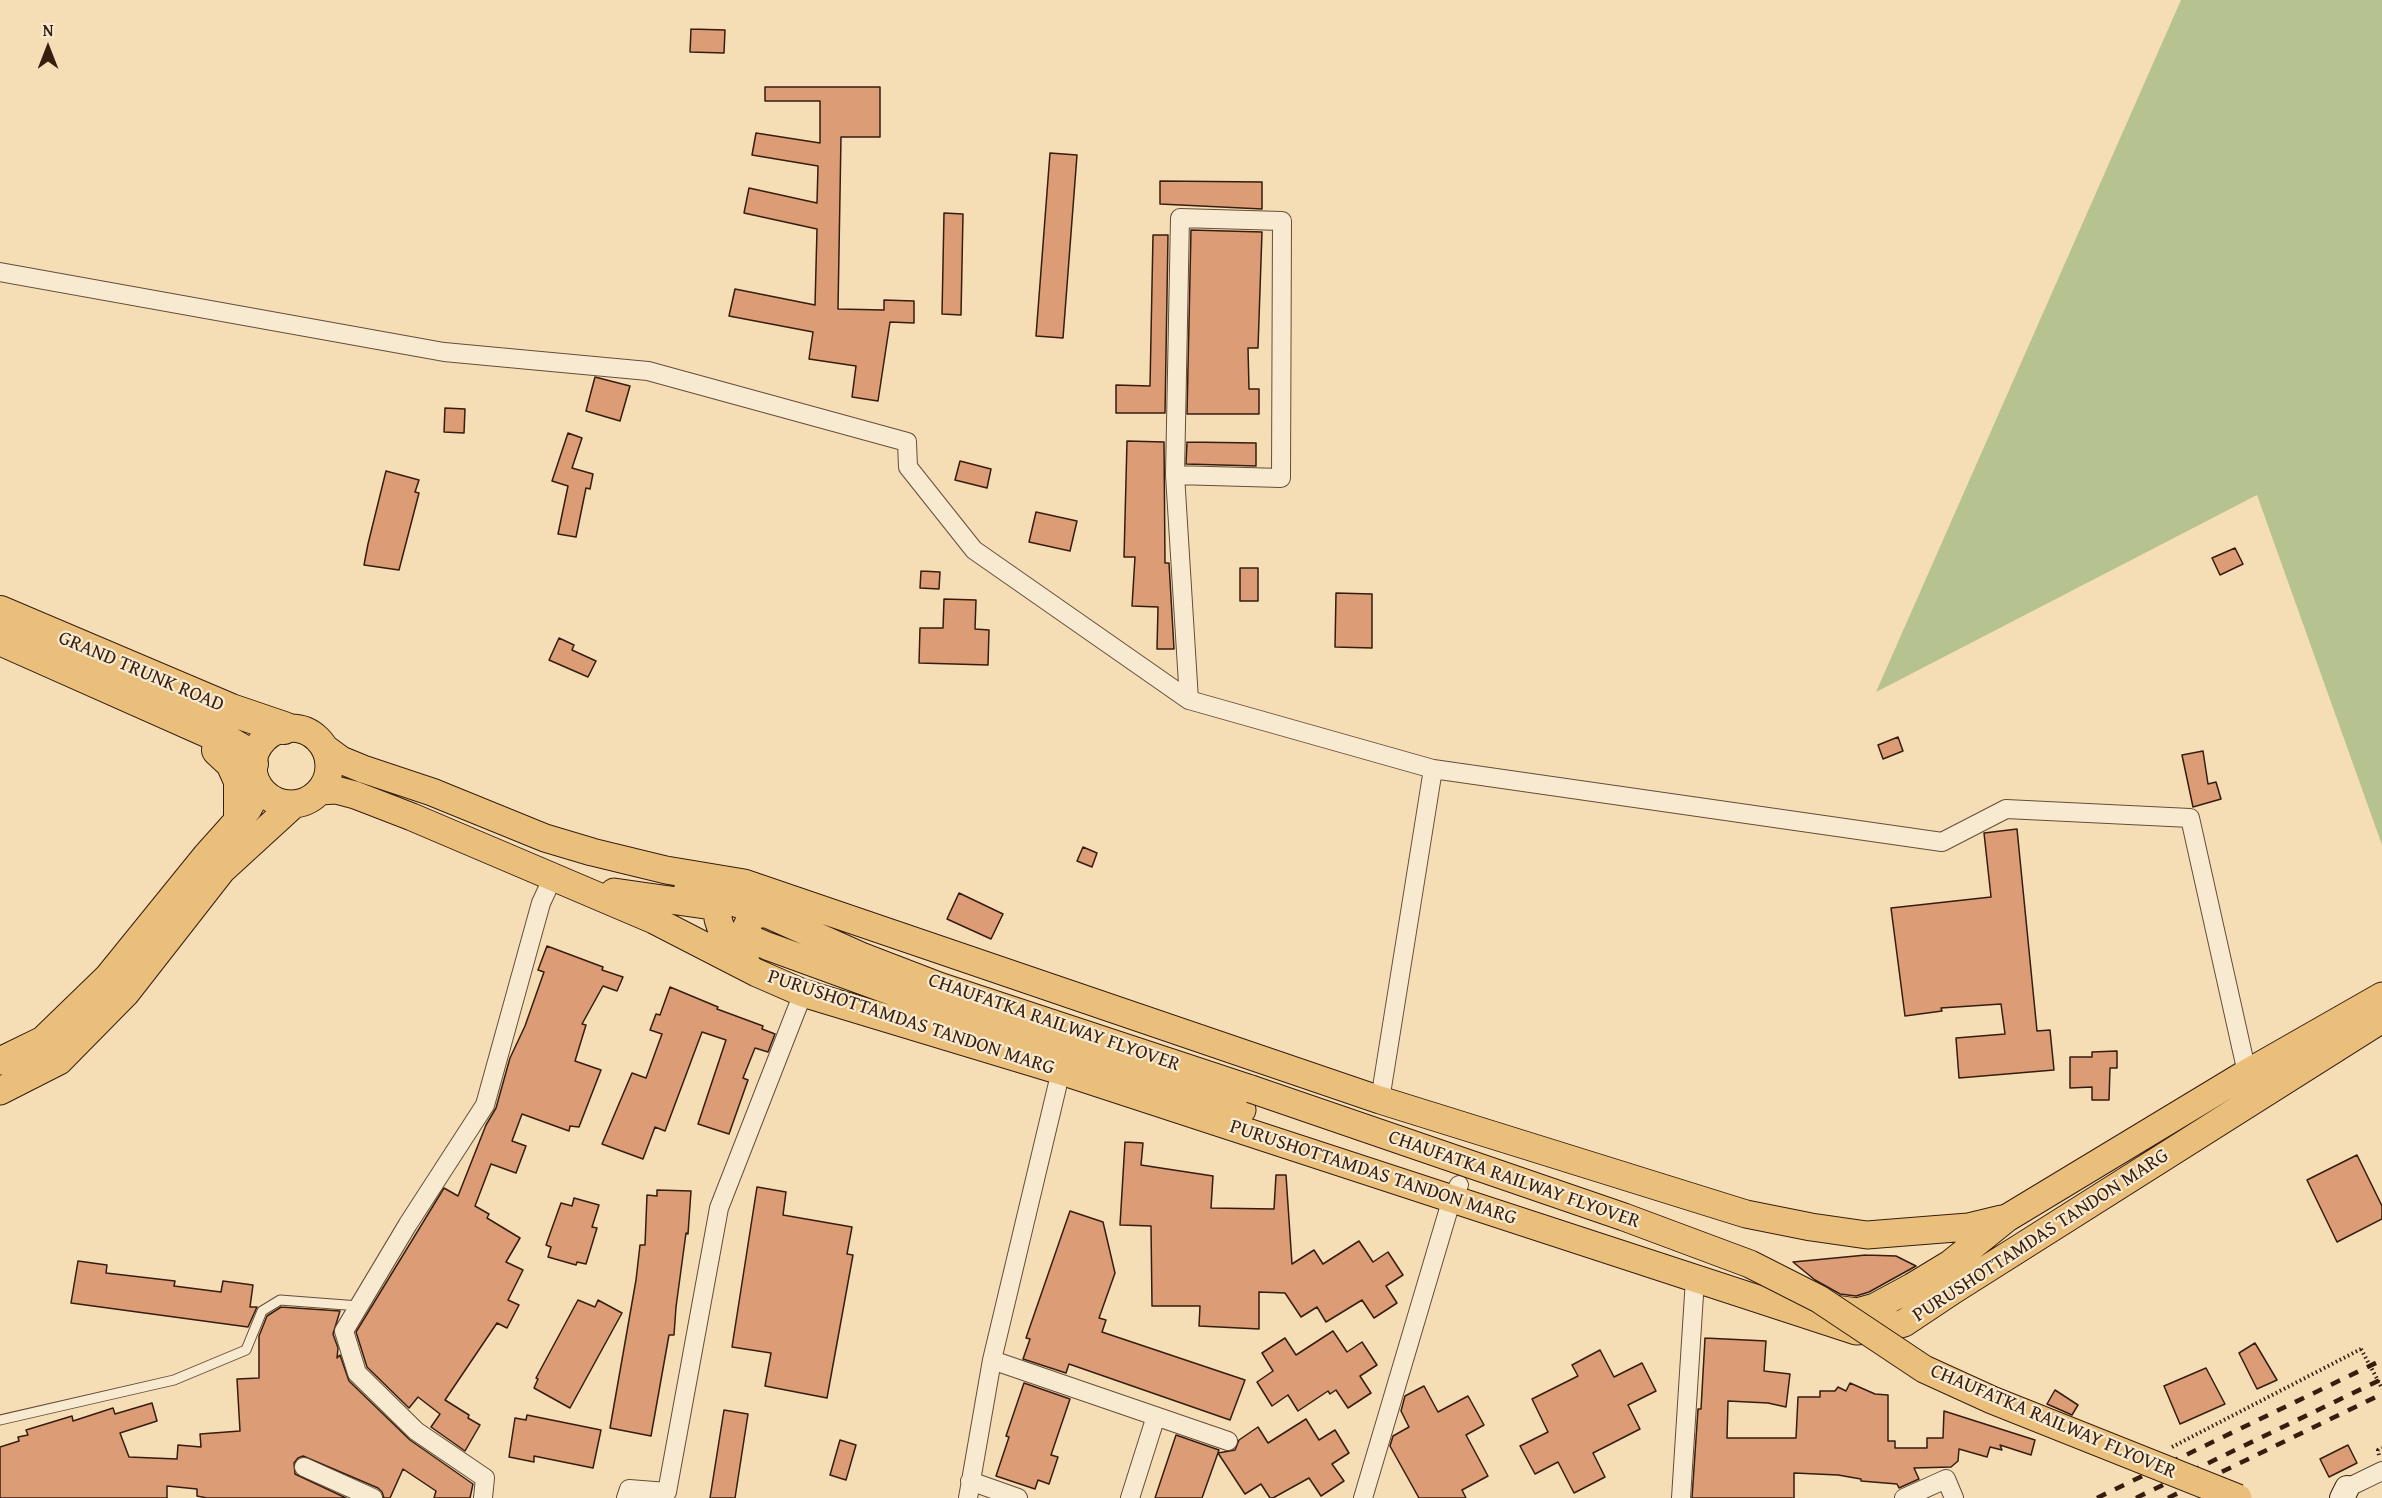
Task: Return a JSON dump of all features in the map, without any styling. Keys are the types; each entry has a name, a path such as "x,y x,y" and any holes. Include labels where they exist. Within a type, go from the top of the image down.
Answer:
{"highway":[{"name":"GRAND TRUNK ROAD","path":"0,612 231,710 284,729"},
{"name":"GRAND TRUNK ROAD","path":"0,639 195,726 243,751 256,776"},
{"path":"195,726 211,744 226,756 236,772 252,824"}],"main road":[{"path":"252,824 248,809 256,776 255,752 262,741 272,733 296,728 308,732 319,739 326,749 330,762 329,774 320,791 305,802 280,803 268,797 256,776"},
{"path":"326,749 341,760 363,769 432,792 545,838 666,870 744,883 1380,1100 1746,1214 1811,1227 1867,1234 1968,1227 2007,1218"},
{"name":"PURUSHOTTAMDAS TANDON MARG","path":"320,791 336,790 370,801 562,881 654,920 757,973 803,993 1064,1061"},
{"path":"252,824 282,825 302,814 326,806 370,801"},
{"path":"0,1061 43,1040 108,976 252,824 292,804"},
{"path":"592,852 725,904"},
{"path":"0,1091 59,1061 126,993 218,858"},
{"path":"562,881 725,904"},
{"path":"725,904 718,919 726,944 757,973"},
{"name":"CHAUFATKA RAILWAY FLYOVER","path":"725,904 767,914 861,956 939,986 1251,1089 1623,1217 1750,1264 1819,1299 1924,1369 1992,1400 2238,1498"},
{"path":"767,914 753,914 748,919 746,928 751,939 943,1010 1064,1061 1776,1295 1810,1305 1857,1312 1875,1307 1950,1263 2007,1218 2247,1073 2382,996"},
{"name":"PURUSHOTTAMDAS TANDON MARG","path":"1456,1191 1695,1279 1856,1331 1883,1329 1904,1323 1954,1289 2382,1019"}],"street":[{"path":"1175,475 1281,478 1282,220 1180,218 1175,475 1189,700"},
{"path":"0,272 444,352 648,371 907,442 908,467 974,550 1189,700 1433,769 1942,842 2006,809 2190,818 2247,1073"},
{"path":"1380,1100 1433,769"},
{"path":"483,1498 485,1478 416,1431 357,1373 344,1331 408,1224 485,1105 541,903 562,881"},
{"path":"626,1498 628,1489 668,1492 719,1208 803,993"},
{"path":"1018,1498 969,1489 992,1360 1064,1061"},
{"path":"1363,1498 1456,1191"},
{"path":"1681,1498 1695,1279"},
{"path":"992,1360 1228,1441"},
{"path":"1130,1498 1156,1416"},
{"path":"304,1467 373,1498"},
{"path":"2344,1493 2382,1471"},
{"path":"1904,1498 1946,1479 1954,1498"}],"lane":[{"path":"0,1420 174,1380 246,1350 262,1311 280,1300 359,1306"}],"path":[{"path":"2162,1451 2361,1349 2382,1388"}],"green space":[{"path":"2181,0 2382,0 2382,845 2257,495 1876,692"}],"building":[{"path":"691,29 725,30 724,53 690,52"},
{"path":"765,87 880,87 880,137 841,137 838,309 884,310 884,300 914,301 914,323 890,322 878,401 852,397 856,366 809,359 813,332 729,316 735,289 815,305 817,229 744,213 749,188 817,203 818,166 752,155 756,133 820,143 820,101 765,101"},
{"path":"1050,153 1077,155 1063,338 1036,336"},
{"path":"1160,181 1262,182 1262,209 1160,204"},
{"path":"944,213 963,214 961,315 942,314"},
{"path":"1191,230 1262,232 1258,348 1248,348 1249,389 1259,389 1259,414 1187,414"},
{"path":"1153,235 1168,235 1165,413 1116,413 1116,385 1150,386"},
{"path":"595,377 630,386 620,421 586,411"},
{"path":"445,408 465,409 464,433 444,432"},
{"path":"568,433 582,438 572,468 593,474 590,489 586,488 576,537 558,534 568,486 552,481"},
{"path":"1127,441 1164,442 1165,563 1169,563 1174,649 1157,649 1158,607 1132,606 1135,557 1124,557"},
{"path":"1187,442 1256,443 1256,466 1186,464"},
{"path":"960,461 991,469 987,488 955,480"},
{"path":"386,471 419,480 415,492 419,493 399,570 364,565"},
{"path":"1036,512 1077,521 1070,551 1029,542"},
{"path":"2235,548 2243,564 2220,575 2212,558"},
{"path":"1240,568 1258,568 1258,601 1240,601"},
{"path":"921,571 940,572 939,589 920,588"},
{"path":"1336,593 1372,594 1372,648 1335,647"},
{"path":"944,599 976,600 975,629 989,630 988,665 919,663 920,628 943,628"},
{"path":"559,638 574,645 572,650 596,661 588,677 549,660"},
{"path":"1898,737 1903,751 1883,759 1878,745"},
{"path":"2203,751 2208,784 2216,782 2221,799 2193,807 2182,755"},
{"path":"2017,829 2037,1031 2050,1030 2054,1070 1959,1078 1956,1038 2005,1034 2001,1004 1941,1008 1942,1011 1905,1016 1891,908 1991,897 1984,833"},
{"path":"1083,847 1097,853 1092,867 1077,861"},
{"path":"959,893 1003,914 991,939 947,919"},
{"path":"547,946 623,977 617,991 603,986 582,1024 586,1025 575,1061 601,1070 579,1127 570,1126 569,1131 522,1114 512,1141 526,1146 516,1173 491,1164 475,1206 489,1214 487,1218 520,1238 506,1262 523,1270 508,1300 519,1305 507,1328 497,1323 445,1400 480,1425 465,1451 431,1427 440,1414 418,1397 409,1408 367,1367 356,1332 444,1188 458,1196 486,1125 496,1108 510,1058 525,1026 544,972 538,970"},
{"path":"670,987 718,1007 717,1009 763,1026 762,1029 775,1034 768,1052 755,1048 743,1078 748,1080 729,1134 698,1124 726,1040 702,1032 665,1131 655,1127 643,1159 602,1144 632,1073 646,1078 662,1034 650,1030 656,1014 660,1015"},
{"path":"2117,1051 2117,1068 2110,1068 2109,1100 2092,1100 2092,1087 2070,1088 2070,1057 2092,1057 2092,1052"},
{"path":"1125,1142 1143,1143 1141,1165 1213,1176 1211,1208 1274,1209 1276,1175 1286,1175 1292,1264 1314,1250 1323,1264 1359,1241 1373,1262 1388,1252 1403,1275 1386,1286 1397,1303 1374,1318 1362,1300 1326,1322 1317,1307 1301,1317 1285,1293 1259,1292 1259,1329 1199,1326 1200,1306 1152,1306 1151,1226 1120,1225"},
{"path":"2357,1155 2382,1206 2382,1219 2337,1242 2307,1180"},
{"path":"757,1187 786,1192 783,1215 852,1227 847,1254 853,1255 827,1398 765,1386 771,1353 732,1347"},
{"path":"657,1190 691,1191 688,1234 686,1233 674,1335 669,1335 651,1436 610,1428 640,1245 645,1245 647,1195 657,1196"},
{"path":"574,1198 599,1205 592,1227 597,1228 586,1264 577,1262 576,1265 548,1257 551,1247 546,1245 561,1203 572,1206"},
{"path":"1070,1211 1103,1222 1115,1273 1099,1318 1106,1320 1102,1332 1245,1380 1230,1420 1069,1364 1066,1373 1023,1359 1030,1339 1026,1338"},
{"path":"1866,1255 1896,1256 1916,1266 1869,1292 1856,1296 1840,1294 1815,1280 1793,1262"},
{"path":"78,1261 107,1265 106,1273 175,1281 174,1286 221,1292 223,1281 253,1285 250,1307 257,1307 248,1327 71,1303"},
{"path":"578,1300 595,1307 598,1300 622,1313 570,1408 534,1388 538,1379 536,1378"},
{"path":"281,1307 340,1311 333,1334 338,1348 337,1358 340,1355 349,1381 410,1440 473,1484 470,1498 434,1498 436,1491 403,1469 390,1498 384,1498 378,1488 303,1456 294,1463 295,1474 346,1498 207,1498 197,1496 197,1489 167,1486 167,1498 0,1498 0,1447 19,1441 18,1437 28,1435 26,1430 72,1416 73,1421 113,1408 115,1414 152,1403 157,1421 120,1433 129,1457 177,1459 178,1445 201,1447 200,1434 240,1431 237,1379 259,1378 259,1336 267,1316"},
{"path":"1333,1331 1347,1352 1362,1342 1377,1365 1360,1376 1371,1393 1348,1408 1336,1390 1330,1394 1328,1391 1298,1411 1288,1395 1272,1406 1257,1382 1273,1371 1262,1353 1285,1338 1296,1355"},
{"path":"1705,1338 1766,1341 1764,1371 1790,1374 1786,1407 1768,1403 1728,1401 1727,1438 1796,1438 1798,1397 1820,1397 1820,1391 1835,1391 1838,1387 1846,1391 1850,1383 1875,1394 1888,1395 1888,1441 1895,1441 1895,1448 1927,1448 1927,1438 1943,1438 1944,1411 2035,1440 2031,1455 2000,1445 2002,1450 1990,1447 1987,1457 1959,1449 1958,1461 1951,1467 1914,1468 1919,1479 1899,1488 1897,1484 1861,1481 1861,1479 1838,1475 1794,1473 1794,1498 1692,1498"},
{"path":"2255,1343 2277,1380 2257,1389 2239,1353"},
{"path":"1600,1350 1614,1377 1642,1363 1656,1391 1628,1405 1640,1429 1593,1453 1605,1477 1574,1493 1558,1462 1535,1474 1520,1446 1548,1432 1532,1399 1578,1376 1572,1365"},
{"path":"2206,1368 2225,1404 2180,1424 2164,1386"},
{"path":"1024,1383 1070,1399 1051,1455 1058,1457 1049,1484 1038,1480 1035,1489 996,1476 1009,1437 1006,1436"},
{"path":"1424,1386 1438,1412 1468,1396 1484,1425 1466,1435 1488,1476 1462,1490 1466,1498 1419,1498 1390,1446 1393,1436 1409,1427 1401,1411 1405,1396"},
{"path":"2055,1390 2078,1405 2072,1415 2047,1404"},
{"path":"724,1410 748,1414 735,1498 710,1498"},
{"path":"527,1415 601,1430 593,1468 534,1456 534,1462 509,1457 515,1418 526,1420"},
{"path":"1306,1419 1319,1440 1335,1430 1349,1453 1332,1464 1344,1481 1321,1496 1309,1478 1273,1498 1270,1498 1261,1484 1245,1494 1218,1453 1235,1450 1239,1440 1258,1427 1268,1443"},
{"path":"1176,1435 1219,1450 1202,1498 1155,1498"},
{"path":"840,1440 856,1445 846,1480 830,1475"},
{"path":"2348,1445 2357,1463 2329,1477 2320,1459"}],"railway":[{"path":"2097,1498 2382,1360"},
{"path":"2136,1498 2382,1379"},
{"path":"2168,1498 2382,1394"}]}
